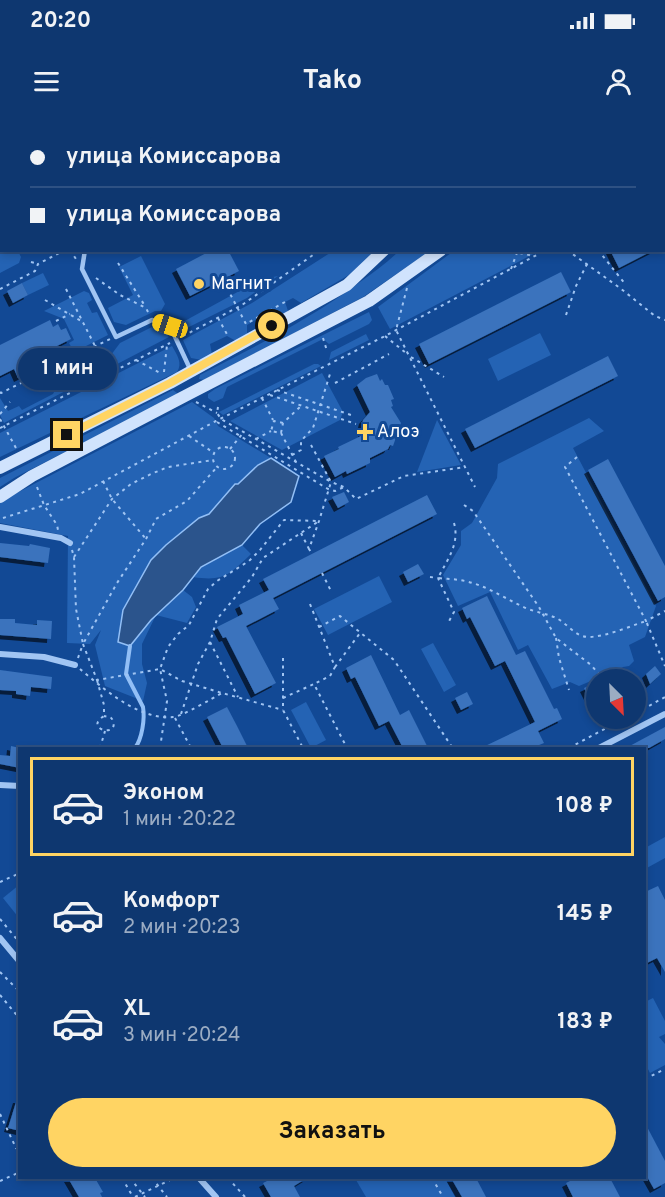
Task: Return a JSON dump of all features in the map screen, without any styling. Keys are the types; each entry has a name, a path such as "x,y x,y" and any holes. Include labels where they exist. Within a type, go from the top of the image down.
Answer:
{"main road":[{"path":"0,468 191,370 347,285 382,252"},
{"path":"0,497 42,471 369,301 438,252"}],"street":[{"path":"0,527 60,538 70,543"},
{"path":"0,654 44,657 75,665"},
{"path":"601,747 665,714"},
{"path":"0,785 18,786"},
{"path":"0,938 18,960"},
{"path":"200,1179 216,1197"}],"lane":[{"path":"85,252 82,268 116,337 152,320 170,326 191,370"}],"path":[{"path":"0,289 35,271 38,264 61,252"},
{"path":"0,428 237,308 317,252"},
{"path":"512,269 517,252 534,256"},
{"path":"0,519 80,494 542,252"},
{"path":"570,252 655,316 665,320"},
{"path":"600,252 626,285"},
{"path":"30,262 38,264"},
{"path":"118,263 152,320"},
{"path":"566,315 587,264"},
{"path":"92,276 120,295 146,308"},
{"path":"227,288 246,324 285,302"},
{"path":"66,289 95,346"},
{"path":"45,300 83,322"},
{"path":"56,321 70,314"},
{"path":"218,318 227,336"},
{"path":"396,330 475,486"},
{"path":"385,336 409,355 444,377"},
{"path":"0,392 116,337"},
{"path":"164,375 167,345"},
{"path":"335,383 389,354"},
{"path":"292,455 301,450 301,441 313,428 330,374"},
{"path":"277,390 351,415"},
{"path":"269,395 356,424"},
{"path":"261,398 274,421 271,431"},
{"path":"0,414 10,402"},
{"path":"218,406 217,413 221,419 296,463 344,487 356,499 404,476 465,467"},
{"path":"296,463 280,433 283,423 301,406"},
{"path":"0,419 4,426"},
{"path":"216,421 328,489 335,491 344,487"},
{"path":"274,421 283,423"},
{"path":"256,439 271,431 280,433"},
{"path":"230,449 244,432"},
{"path":"189,436 214,453"},
{"path":"312,445 331,482"},
{"path":"222,447 230,449 235,457 233,464 224,469 217,467 213,460 214,453 222,447"},
{"path":"577,457 565,467 646,621 665,666"},
{"path":"74,557 112,499 131,484 168,467 213,460"},
{"path":"217,467 187,501 156,519 83,644 75,665 105,691 154,716 175,717 222,693"},
{"path":"103,481 112,499 146,539"},
{"path":"309,549 331,482"},
{"path":"464,505 473,511 543,615 556,638 559,658 569,690"},
{"path":"160,747 167,701 160,669 168,647 189,625 208,589 249,561 284,520 319,521"},
{"path":"181,714 198,664 210,642 217,619 252,577 263,558 319,521"},
{"path":"438,578 455,547 454,523"},
{"path":"301,533 312,554"},
{"path":"70,543 74,557 76,609 83,644 104,705 104,716"},
{"path":"322,573 332,593"},
{"path":"430,577 465,581 482,587 543,615 562,620 575,633 587,637 646,621 665,611"},
{"path":"438,578 454,612 448,623"},
{"path":"310,604 335,667"},
{"path":"319,627 340,616 394,660 452,747"},
{"path":"283,698 330,676 360,633"},
{"path":"556,638 594,669"},
{"path":"210,642 238,697"},
{"path":"283,657 283,710 302,747"},
{"path":"97,680 160,669 182,681 283,710"},
{"path":"314,684 346,747"},
{"path":"646,708 664,698 665,704"},
{"path":"109,716 113,720 113,725 111,729 105,731 99,727 98,722 100,718 109,716"},
{"path":"175,717 189,747"},
{"path":"571,747 604,729"},
{"path":"100,747 105,731"},
{"path":"0,882 18,874"},
{"path":"0,919 18,941"},
{"path":"0,972 18,990"},
{"path":"0,995 18,1017"},
{"path":"646,1078 665,1069"},
{"path":"0,1114 18,1149"},
{"path":"0,1181 18,1173"},
{"path":"123,1179 134,1197 172,1179"},
{"path":"131,1179 144,1197"},
{"path":"153,1179 168,1197"},
{"path":"229,1179 244,1197"},
{"path":"433,1179 443,1197"}],"shaded area":[{"path":"0,252 18,252 21,257 19,263 0,273"},
{"path":"331,252 377,252 354,272 301,303 293,298 285,302 288,311 278,317 272,310 247,325 247,335 236,341 227,336 210,344 212,354 202,360 191,358 183,340 252,303"},
{"path":"398,252 429,252 363,297 204,380 199,379 200,375 322,308"},
{"path":"452,252 537,252 390,329 378,307"},
{"path":"141,256 165,304 161,311 155,311 126,325 114,322 108,308 133,295 119,267"},
{"path":"43,273 49,285 28,295 22,283"},
{"path":"278,276 247,298 179,332 177,329 181,323 243,289 255,288"},
{"path":"84,291 89,293 92,300 87,303 92,313 97,312 108,335 74,352 69,343 74,340 64,319 44,311"},
{"path":"369,312 372,320 369,324 329,344 323,339 227,387 223,398 214,402 208,398 208,394 215,389"},
{"path":"152,327 165,332 169,337 4,423 0,415 0,398 8,411 19,406 22,410 53,394 58,384 108,359 120,343"},
{"path":"540,333 551,355 498,381 488,359"},
{"path":"366,334 369,340 329,360 331,352"},
{"path":"172,346 179,362 177,372 0,457 0,433"},
{"path":"314,364 321,366 223,415 219,412"},
{"path":"322,373 343,412 340,420 282,450 230,421"},
{"path":"173,390 177,395 0,487 0,478"},
{"path":"192,402 214,418 218,426 271,458 258,465 238,484 235,484 209,514 199,518 151,560 123,610 130,646 156,616 142,644 142,664 147,683 143,701 105,686 95,645 101,630 90,644 67,643 68,536 0,523 0,503"},
{"path":"589,418 604,431 573,448 656,606 645,637 629,645 634,661 629,666 620,669 586,669 586,683 579,686 570,682 552,689 528,645 518,650 490,592 458,606 443,575 461,545 461,531 472,523 497,478 498,464"},
{"path":"437,420 461,465 417,472"},
{"path":"271,458 299,476 291,502 260,524 242,545 201,567 183,590 151,620 130,646 118,642 123,610 151,560 199,518 209,514 235,484 238,484 258,465"},
{"path":"242,545 251,554 226,575 212,578 193,577 201,567"},
{"path":"379,576 392,602 328,635 314,609"},
{"path":"183,590 192,597 196,607 187,623 156,615"},
{"path":"433,643 456,685 444,692 421,649"},
{"path":"306,702 326,740 310,747 291,710"},
{"path":"665,837 665,858 646,868 646,847"},
{"path":"18,886 18,917 3,898"},
{"path":"653,998 665,1021 665,1034 659,1037 665,1044 665,1065 650,1073 646,1065 646,1002"},
{"path":"446,1179 455,1197 366,1197 356,1180"}],"building":[{"path":"208,252 229,252 239,271 190,296 176,269"},
{"path":"611,252 650,252 619,268"},
{"path":"561,272 571,292 429,364 419,344"},
{"path":"22,283 28,295 13,303 7,291"},
{"path":"50,320 53,327 58,324 61,330 66,328 71,339 53,348 58,358 18,378 14,369 0,376 0,345"},
{"path":"608,356 618,376 475,448 465,429"},
{"path":"377,374 380,381 382,379 385,385 388,385 394,399 391,400 393,406 391,407 401,423 393,446 390,445 388,449 370,458 370,463 335,477 324,456 363,435 361,428 363,420 370,412 357,385"},
{"path":"608,459 665,566 665,597 658,601 588,470"},
{"path":"344,492 349,502 338,508 332,497"},
{"path":"427,495 437,514 273,598 279,609 246,626 276,683 255,694 226,637 223,638 217,627 243,614 239,605 269,590 263,579"},
{"path":"0,543 29,546 30,544 50,548 48,563 0,557"},
{"path":"418,564 424,574 408,582 403,572"},
{"path":"487,596 516,655 525,651 554,709 557,708 562,719 538,731 544,743 534,747 483,747 535,722 505,661 495,666 470,617 467,619 462,608"},
{"path":"0,619 15,619 15,623 37,625 37,620 52,621 51,639 0,635"},
{"path":"371,655 400,715 409,710 428,747 402,747 389,721 379,726 355,677 351,679 346,668"},
{"path":"655,666 661,674 650,684 646,674"},
{"path":"0,670 52,677 51,689 31,687 30,696 16,694 16,691 0,690"},
{"path":"467,692 473,704 461,710 455,698"},
{"path":"227,707 247,747 222,747 207,717"},
{"path":"665,727 665,739 649,748 628,747"},
{"path":"11,746 18,748 18,768 0,764 0,755 10,756"},
{"path":"658,886 665,900 665,972 657,958 646,964 646,892"},
{"path":"17,1099 18,1099 18,1130 8,1128"},
{"path":"646,1125 665,1161 665,1183 654,1189 646,1175"},
{"path":"69,1179 96,1179 103,1192 100,1193 102,1197 79,1197"},
{"path":"271,1179 305,1179 294,1186 300,1197 271,1197 263,1183"},
{"path":"452,1179 477,1179 486,1197 462,1197"},
{"path":"574,1179 611,1179 620,1197 573,1197 566,1183"}],"waterway":[{"path":"130,646 126,674 144,712 141,734 136,747"}],"place":[{"name":"Магнит","path":"199,284"},
{"name":"Алоэ","path":"365,432"}],"route":[{"path":"67,435 170,383 272,326"}]}
